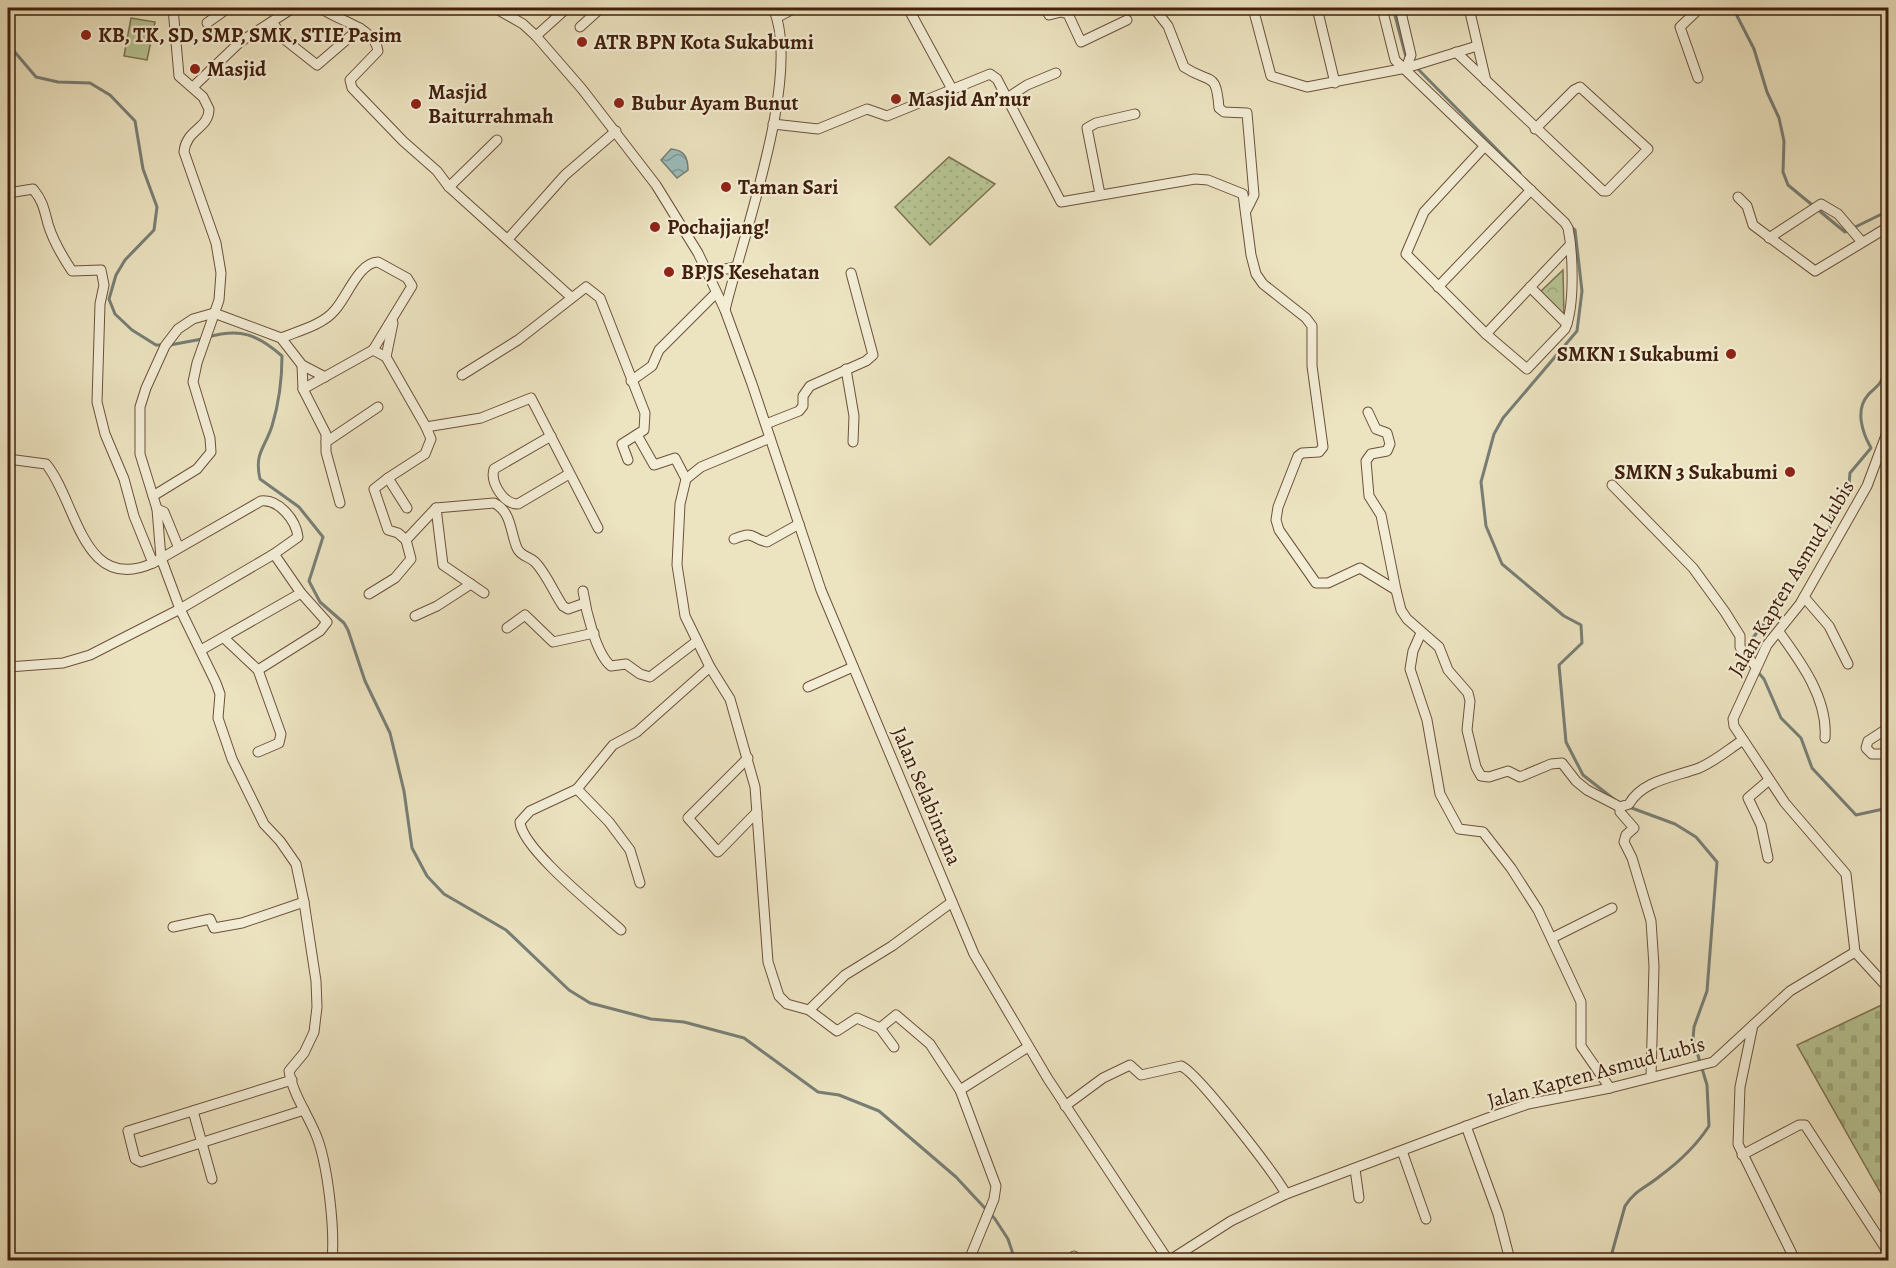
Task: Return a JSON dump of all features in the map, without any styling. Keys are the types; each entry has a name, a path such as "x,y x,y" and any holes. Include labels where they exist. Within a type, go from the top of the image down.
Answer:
{"street":[{"path":"153,496 197,469 211,452 210,438 193,382 221,288 216,243 184,152 187,138 207,120 210,113 207,103 193,87 181,79 178,72 173,8"},
{"path":"207,22 228,8"},
{"path":"193,87 240,42 293,8"},
{"path":"321,8 360,28 377,44 378,51 356,73 350,85 403,141 437,171 449,187 571,297"},
{"name":"Jalan Selabintana","path":"495,8 523,24 536,36 616,132 673,211 707,273 725,310 766,424 821,590 974,954 1065,1106 1169,1260"},
{"path":"536,36 567,8"},
{"path":"580,27 601,8"},
{"path":"725,310 773,124 780,73 778,17 773,8"},
{"path":"778,17 795,8"},
{"path":"899,8 908,8 952,89"},
{"path":"1045,8 1049,15 1061,12 1068,14 1081,42 1127,20"},
{"path":"1154,8 1168,26 1184,67 1211,79 1217,86 1219,108 1224,112 1247,113 1254,195 1247,209"},
{"path":"1253,8 1272,76 1304,87 1406,68 1477,46"},
{"path":"1317,8 1335,82"},
{"path":"1382,8 1395,60 1406,68 1484,147 1565,223 1570,245 1571,302 1567,324 1527,369 1486,334 1406,256 1424,212 1484,147"},
{"path":"1400,8 1412,55 1406,68"},
{"path":"1468,8 1485,81"},
{"path":"1698,78 1680,27 1700,8"},
{"path":"273,22 284,39 317,65 360,28"},
{"path":"1456,52 1535,129 1605,192 1648,149 1580,87 1574,90 1535,129"},
{"path":"773,124 818,129 867,110 887,116 990,74 997,79 1059,200 1066,202 1100,194 1202,179 1243,194 1247,209 1251,255 1256,274 1263,284 1306,318 1312,326 1313,375 1323,447 1319,452 1302,453 1298,456 1278,507 1277,525 1316,584 1328,583 1363,568 1396,590"},
{"path":"1007,98 1027,85 1056,74"},
{"path":"1100,194 1087,128 1096,123 1135,114"},
{"path":"508,239 565,175 616,132"},
{"path":"449,187 497,140"},
{"path":"8,193 33,189 44,203 48,224 61,254 72,271 101,270 104,285 100,304 97,402 105,434 124,479 134,516 201,650 220,694 218,718 232,759 264,824 280,841 296,864 316,981 317,1007 314,1032 304,1053 289,1071 319,1142 329,1198 334,1245 332,1260"},
{"path":"1438,286 1531,190"},
{"path":"1738,197 1747,206 1754,225 1815,271 1888,227"},
{"path":"1769,238 1821,204 1838,214 1862,242"},
{"path":"1486,334 1570,245"},
{"path":"281,338 334,312 365,266 371,262 378,262 411,282 410,291 373,350 303,388"},
{"path":"707,273 735,267"},
{"path":"766,424 799,411 803,405 803,396 810,386 866,361 873,355 851,273"},
{"path":"462,375 524,336 585,287 600,298 646,419 644,430 622,444 628,460"},
{"path":"1530,287 1567,324"},
{"path":"631,381 652,366 656,354 664,344 716,293"},
{"path":"157,561 157,509 140,454 140,407 167,343 178,329 193,319 214,313 281,338 302,365 325,377"},
{"path":"386,357 393,321"},
{"path":"369,594 395,578 411,559 406,540 398,532 387,528 374,489 425,454 431,439 426,426 386,357 373,350"},
{"path":"302,365 303,388 323,425 326,452 340,503"},
{"path":"846,369 854,416 853,442"},
{"path":"426,426 481,418 527,397 533,400 598,528"},
{"path":"326,442 378,407"},
{"path":"1368,412 1376,429 1387,433 1390,444 1387,451 1371,454 1366,461 1369,496 1381,515 1403,614 1421,633 1439,647 1448,670 1468,693 1470,701 1467,730 1476,766 1481,776 1484,778 1509,771 1520,777 1551,764 1562,763 1575,781 1620,807 1624,817 1634,828 1626,835 1624,842 1632,858 1651,921 1654,966 1651,1077"},
{"name":"Jalan Kapten Asmud Lubis","path":"1169,1260 1231,1221 1286,1194 1467,1126 1528,1104 1610,1088 1716,1061 1790,991 1855,952 1846,874 1785,803 1743,740 1733,719 1770,640 1779,632 1804,597 1867,486 1888,430"},
{"path":"637,435 654,465 675,458 686,479 679,516 676,565 685,616 710,667 730,699 748,758 755,787 768,962 779,996 787,1004 809,1010 837,1031 857,1018 880,1028 894,1047"},
{"path":"551,436 498,465 492,474 497,488 508,502 518,504 569,474"},
{"path":"686,479 701,467 770,438"},
{"path":"8,459 46,464 77,528 104,563 122,570 142,568 157,561 178,546 261,501 268,501 281,508 298,532 295,540 274,554 180,609 90,655 63,663 8,667"},
{"path":"388,478 407,508"},
{"path":"1612,485 1692,568 1725,612 1740,636 1740,647 1756,667"},
{"path":"406,540 436,508 487,502 500,506 509,520 518,550 524,557 535,562 563,606 568,609 585,603"},
{"path":"436,508 443,565 484,594"},
{"path":"157,509 164,512 178,546"},
{"path":"734,539 747,534 767,542 799,525"},
{"path":"258,670 321,632 327,625 327,618 301,593 274,554"},
{"path":"416,616 437,606 471,584"},
{"path":"583,591 594,633 611,666 626,664 645,677 655,674 697,641"},
{"path":"201,650 301,593"},
{"path":"1804,597 1829,626 1848,664"},
{"path":"507,628 525,615 553,642 594,633"},
{"path":"1779,632 1802,664 1823,711 1825,738"},
{"path":"1421,633 1413,651 1410,669 1427,720 1440,794 1459,829 1483,832 1531,896 1581,1002 1581,1046 1593,1067 1610,1088"},
{"path":"224,638 258,670 282,739 279,743 258,752"},
{"path":"621,930 541,856 521,830 520,822 530,811 577,789 613,745 637,732 710,667"},
{"path":"808,687 853,667"},
{"path":"1888,728 1868,741 1866,748 1872,754 1888,754"},
{"path":"1620,807 1629,804 1635,796 1666,777 1698,768 1743,740"},
{"path":"748,758 688,818 718,852 757,812"},
{"path":"1768,858 1761,825 1748,798 1769,780"},
{"path":"577,789 609,822 630,850 640,883"},
{"path":"173,927 210,919 214,928 231,925 304,902"},
{"path":"809,1010 845,975 892,946 952,902"},
{"path":"1552,938 1612,908"},
{"path":"1855,952 1888,988"},
{"path":"880,1028 898,1016 930,1044 960,1090 996,1186 996,1193 969,1260"},
{"path":"1753,1025 1744,1065 1736,1132 1742,1155 1795,1260"},
{"path":"960,1090 1028,1047"},
{"path":"1065,1106 1103,1078 1130,1065 1142,1075 1181,1066 1199,1080 1271,1171 1286,1194"},
{"path":"292,1080 131,1130 127,1132 128,1137 138,1162 304,1110"},
{"path":"193,1111 212,1179"},
{"path":"1742,1155 1799,1125 1805,1125 1888,1252"},
{"path":"1467,1126 1510,1260"},
{"path":"1402,1151 1426,1219"},
{"path":"1356,1169 1359,1197"}],"green space":[{"path":"131,18 155,22 147,60 124,56"},
{"path":"949,157 995,184 930,245 895,207"},
{"path":"1563,270 1564,316 1540,292"},
{"path":"1888,1002 1888,1206 1797,1045"}],"water":[{"path":"671,149 682,153 687,161 688,170 677,178 661,160"}],"waterway":[{"path":"1393,8 1406,57"},
{"path":"1733,8 1754,49 1767,92 1779,118 1784,141 1783,172 1788,185 1845,232 1888,211"},
{"path":"8,44 36,77 58,82 90,83 110,95 135,121 143,169 157,207 154,230 125,260 116,275 109,299 115,314 132,330 156,345 163,345"},
{"path":"1416,67 1520,173"},
{"path":"1570,226 1575,230 1582,291 1577,331 1503,418 1494,434 1481,482 1486,526 1502,564 1564,616 1581,625 1582,643 1559,665 1566,742 1583,775 1615,800"},
{"path":"208,337 230,333 248,335 264,342 282,356 277,409 259,457 260,479 299,507 323,537 309,581 320,602 344,623 348,630 365,681 390,733 404,791 412,848 427,876 444,894 506,930 569,990 590,1003 651,1019 684,1022 744,1038 818,1092 839,1095 879,1111 956,1177 995,1219 1008,1239 1015,1260"},
{"path":"1745,648 1797,581 1805,553 1830,527 1831,509 1849,484 1850,473 1871,448 1861,421 1862,407 1883,376 1888,335"},
{"path":"170,345 202,339"},
{"path":"1757,671 1764,679 1781,718 1801,738 1812,768 1856,815 1888,808"},
{"path":"1610,1260 1625,1206 1637,1192 1680,1159 1709,1126 1707,1085 1693,1039 1694,1027 1707,991 1717,862 1696,837 1675,824 1629,807"}],"place":[{"name":"KB, TK, SD, SMP, SMK, STIE Pasim","path":"86,35"},
{"name":"ATR BPN Kota Sukabumi","path":"582,42"},
{"name":"Masjid","path":"195,69"},
{"name":"Masjid An’nur","path":"896,99"},
{"name":"Bubur Ayam Bunut","path":"619,103"},
{"name":"Masjid Baiturrahmah","path":"416,104"},
{"name":"Taman Sari","path":"726,187"},
{"name":"Pochajjang!","path":"655,227"},
{"name":"BPJS Kesehatan","path":"669,272"},
{"name":"SMKN 1 Sukabumi","path":"1731,354"},
{"name":"SMKN 3 Sukabumi","path":"1790,472"}]}
